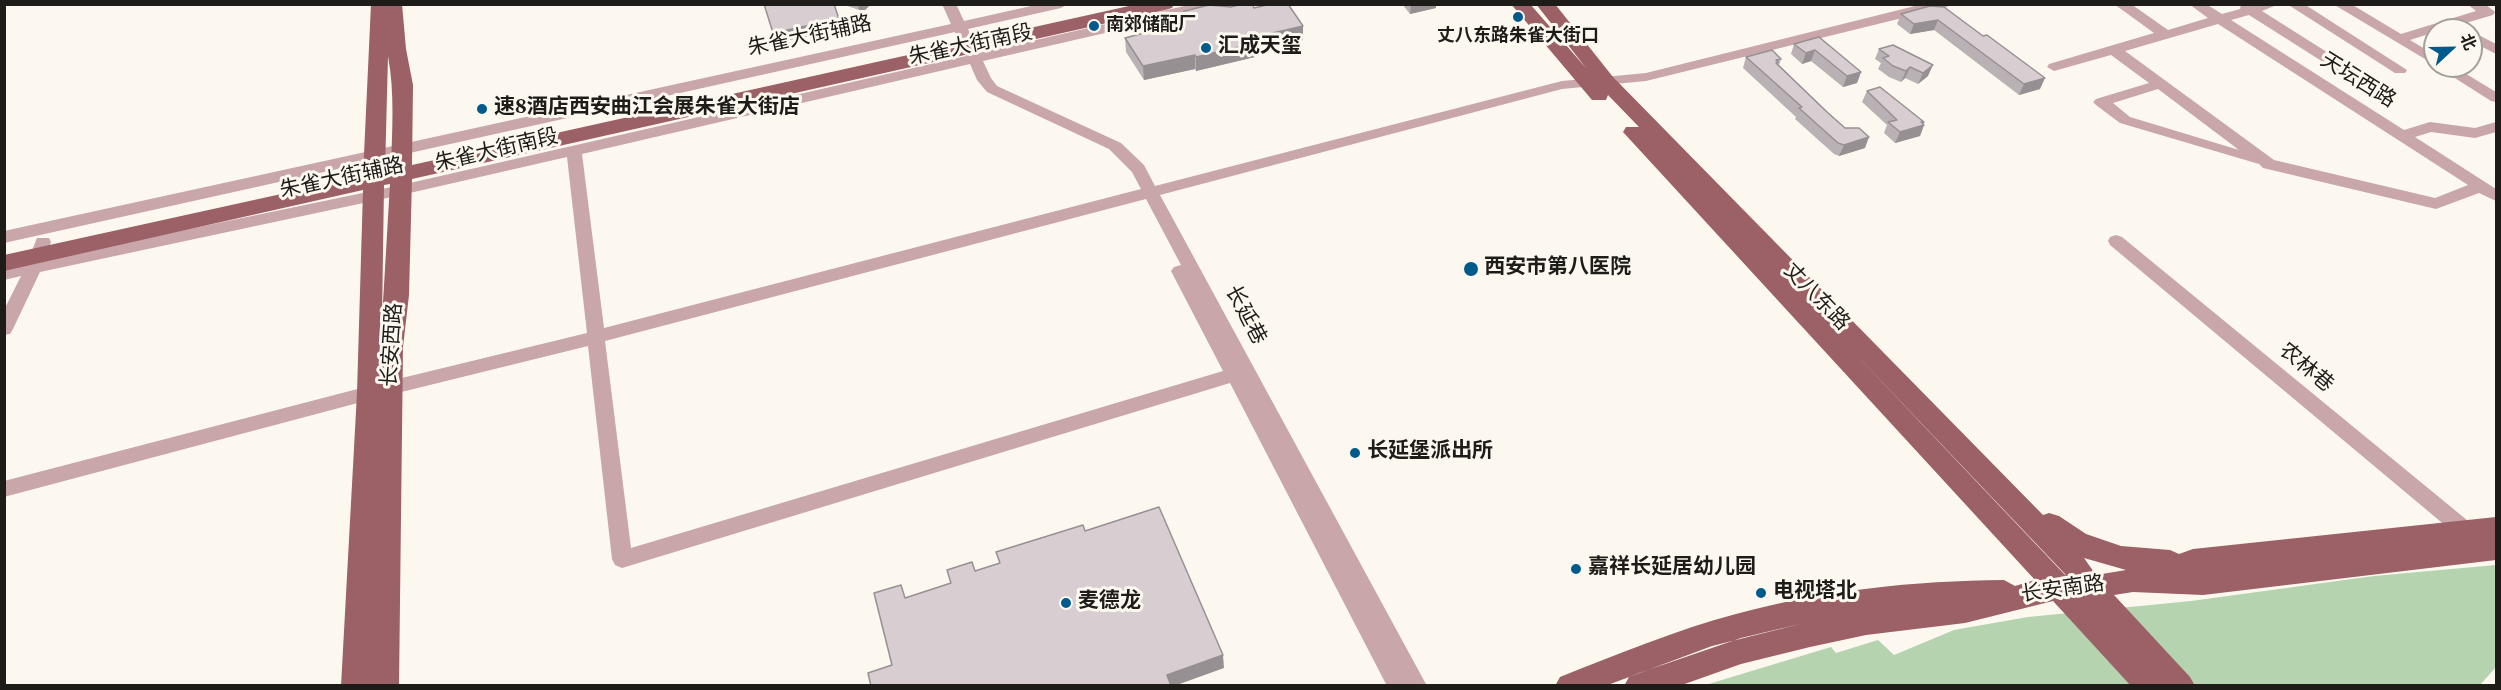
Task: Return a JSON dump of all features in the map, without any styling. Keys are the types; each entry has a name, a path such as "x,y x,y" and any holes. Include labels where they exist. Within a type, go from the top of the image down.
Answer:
{"main road":[{"name":"长安西路","path":"380,4 374,175 384,686"},
{"name":"长安西路","path":"356,686 380,391 397,295 403,85 396,50 393,4"},
{"name":"朱雀大街南段","path":"961,44 1115,4"},
{"name":"朱雀大街南段","path":"4,263 374,175 961,44 1165,4"},
{"name":"丈八东路","path":"1520,4 2075,566 2089,588 2180,686"},
{"name":"丈八东路","path":"1545,4 1597,82 2047,590 2151,686"},
{"name":"朱雀大街南段","path":"4,250 39,255"},
{"path":"1981,469 2056,530 2099,552 2135,561 2193,561 2496,528"},
{"name":"长安南路","path":"1639,686 1741,651 1810,633 1866,623 1965,611 2047,590 2089,588 2133,580 2203,583 2496,549"},
{"path":"2133,580 2193,561"},
{"path":"1570,686 1722,630 1827,605 1884,597 1955,592 2047,590"}],"street":[{"path":"936,4 961,44"},
{"path":"950,4 961,44"},
{"name":"朱雀大街辅路","path":"961,44 1061,4"},
{"name":"朱雀大街辅路","path":"401,169 574,150 961,44 1214,4"},
{"path":"4,489 380,391 597,338 1562,85 1646,77 1942,4"},
{"path":"2121,4 2166,35"},
{"name":"天坛西路","path":"2196,4 2496,196"},
{"path":"2054,67 2220,20 2247,8 2272,4"},
{"path":"2294,4 2400,70"},
{"path":"2340,4 2423,54"},
{"path":"2407,36 2488,12 2474,4"},
{"path":"2247,8 2366,83"},
{"path":"2483,42 2496,50"},
{"name":"长延巷","path":"961,44 975,87 987,98 1109,155 1146,193 1416,686"},
{"path":"2114,50 2270,164"},
{"path":"2463,78 2496,98"},
{"path":"2160,84 2101,102 2125,120 2270,164 2436,204 2481,186"},
{"path":"2402,136 2430,127 2475,133 2496,127"},
{"path":"574,150 622,558 1235,374"},
{"name":"朱雀大街辅路","path":"4,237 374,175"},
{"name":"长延巷","path":"1146,193 1235,374 1399,686"},
{"name":"农林巷","path":"2116,241 2466,531"},
{"path":"4,274 39,255"},
{"path":"4,329 39,255"}],"green space":[{"path":"2496,565 2496,667 2480,685 1702,686 1831,647 1836,653 1878,640 1894,655 1954,630 2028,617 2191,601 2374,576"}],"building":[{"path":"764,4 834,4 839,19 773,33"},
{"name":"汇成天玺","path":"1252,4 1254,8 1271,4 1288,4 1303,26 1264,35 1266,38 1254,41 1256,43 1143,66 1125,38 1151,31 1147,26 1173,20 1185,11 1209,5 1231,7"},
{"path":"1930,6 1944,7 1983,36 1987,35 2045,78 2024,84 1938,20 1914,24 1901,14"},
{"path":"1819,37 1861,72 1847,76 1815,50 1806,53 1794,44"},
{"path":"1893,45 1933,65 1923,73 1910,67 1906,71 1893,66 1883,58 1889,56 1879,49"},
{"path":"1772,50 1781,59 1776,60 1778,62 1776,63 1827,112 1845,128 1859,128 1869,137 1844,145 1838,143 1746,57"},
{"path":"1880,87 1924,122 1921,122 1924,125 1900,132 1888,122 1897,120 1867,91"},
{"name":"麦德龙","path":"1159,507 1223,655 1167,675 1171,686 871,686 868,673 892,665 874,593 901,585 905,598 951,583 947,570 972,562 975,571 1000,563 996,552 1083,525 1085,531"}],"place":[{"name":"丈八东路朱雀大街口","path":"1518,17"},
{"name":"南郊储配厂","path":"1094,26"},
{"name":"汇成天玺","path":"1206,48"},
{"name":"速8酒店西安曲江会展朱雀大街店","path":"482,109"},
{"name":"西安市第八医院","path":"1471,269"},
{"name":"长延堡派出所","path":"1355,453"},
{"name":"嘉祥长延居幼儿园","path":"1576,569"},
{"name":"电视塔北","path":"1761,593"},
{"name":"麦德龙","path":"1066,603"}]}
